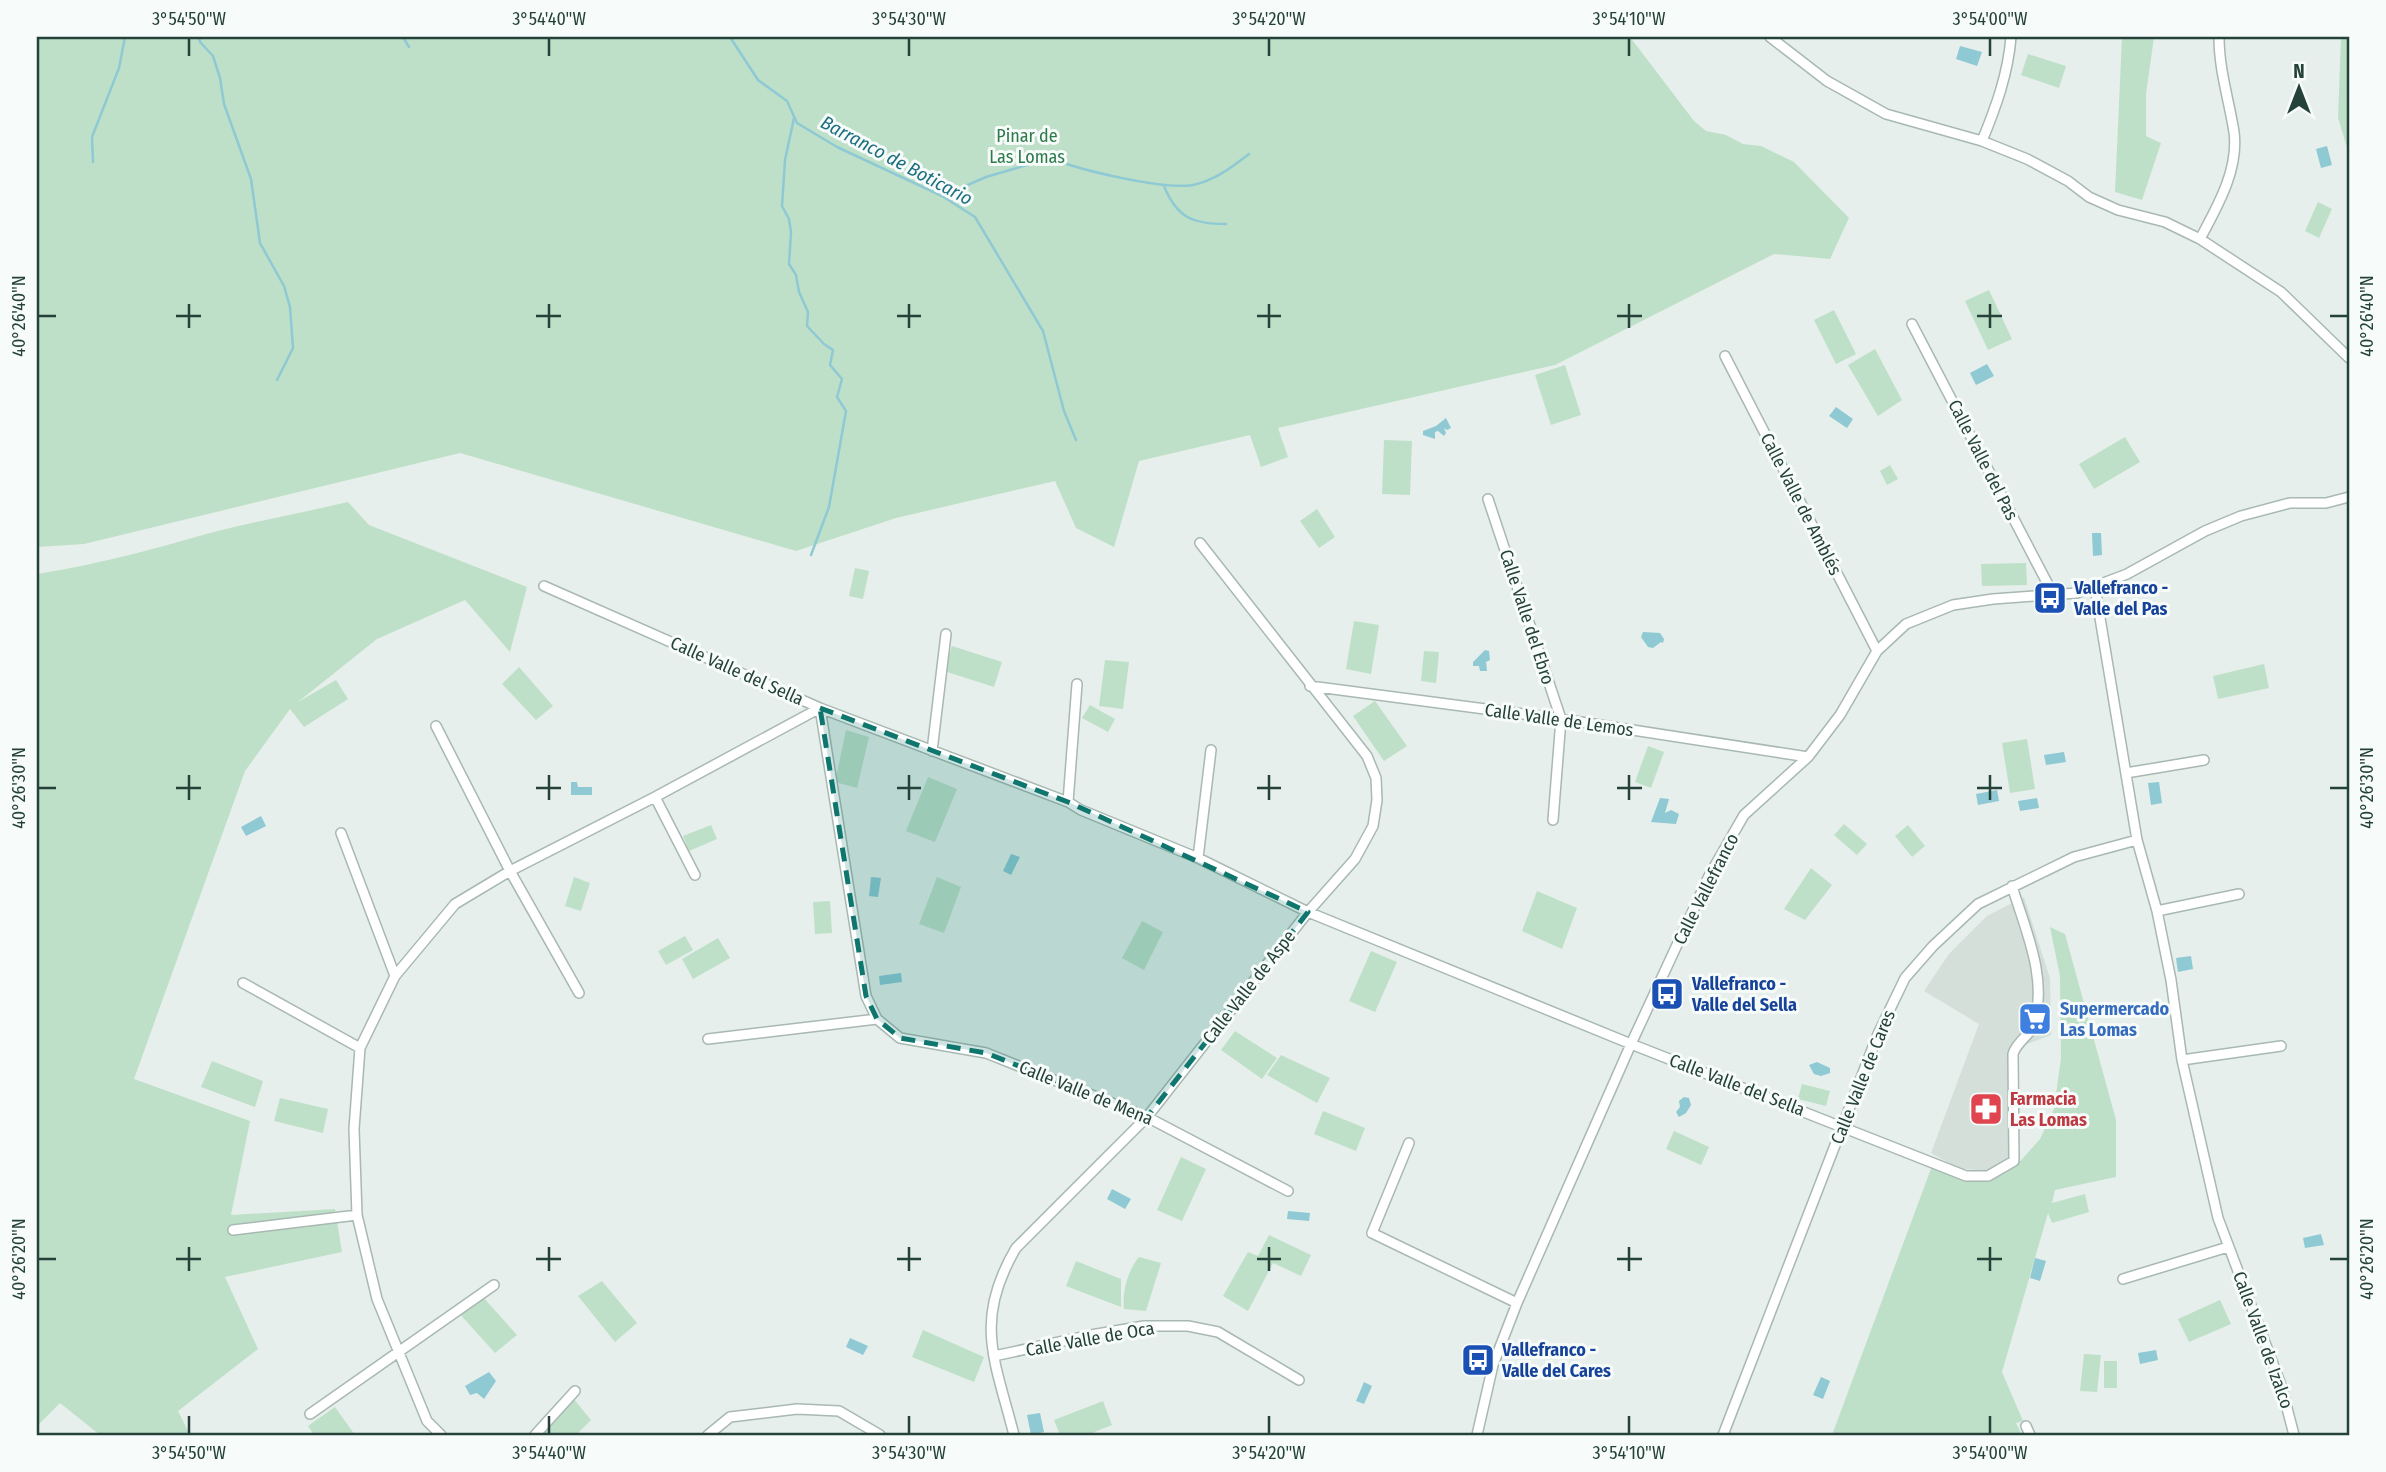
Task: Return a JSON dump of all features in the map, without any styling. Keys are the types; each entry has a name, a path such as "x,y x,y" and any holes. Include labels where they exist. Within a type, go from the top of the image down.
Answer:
{"street":[{"path":"1770,37 1826,81 1885,114 1982,141 2027,159 2068,181 2090,197 2118,210 2165,222 2200,239 2281,292 2349,358"},
{"path":"1982,141 1997,105 2009,60 2011,37"},
{"path":"2200,239 2223,194 2232,163 2234,134 2219,57 2219,37"},
{"name":"Calle Valle del Pas","path":"1912,324 2054,596"},
{"name":"Calle Valle de Amblés","path":"1725,356 1877,651"},
{"name":"Calle Vallefranco","path":"1476,1435 1493,1365 1517,1303 1631,1044 1709,876 1744,815 1808,757 1840,715 1877,651 1906,624 1953,605 1993,599 2077,593 2127,574 2205,531 2241,516 2290,503 2326,503 2349,497"},
{"name":"Calle Valle del Ebro","path":"1488,499 1560,719 1553,820"},
{"name":"Calle Valle de Aspe","path":"1014,1435 989,1331 1001,1274 1016,1248 1147,1117 1308,912 1355,859 1373,825 1377,800 1376,778 1367,756 1200,543"},
{"name":"Calle Valle del Sella","path":"544,586 820,708 1068,802 1081,810 1198,858 1308,912 1631,1044 1966,1176 1988,1176 2014,1161 2013,1054 2017,1044 2031,1032 2035,1022 2038,977 2036,962 2012,886"},
{"name":"Calle Valle de Izalco","path":"2095,588 2137,841 2157,911 2171,980 2182,1060 2218,1218 2281,1385 2294,1435"},
{"path":"932,751 946,634"},
{"path":"1068,802 1076,684"},
{"name":"Calle Valle de Lemos","path":"1310,685 1560,719 1808,757"},
{"path":"441,1435 427,1421 397,1353 377,1299 357,1215 354,1129 360,1048 395,976 455,904 510,871 820,708 866,996 877,1018 708,1039"},
{"path":"436,726 510,871 579,993"},
{"path":"1198,858 1211,750"},
{"path":"2126,773 2204,760"},
{"path":"655,797 695,875"},
{"path":"341,833 395,976"},
{"name":"Calle Valle de Cares","path":"1723,1435 1878,1034 1905,978 1933,946 1978,904 2074,857 2137,841"},
{"path":"2157,911 2239,894"},
{"path":"243,983 360,1048"},
{"name":"Calle Valle de Mena","path":"877,1018 900,1038 986,1053 1147,1117 1288,1191"},
{"path":"2182,1060 2281,1046"},
{"path":"1409,1143 1372,1233 1517,1303"},
{"path":"233,1230 357,1215"},
{"path":"2123,1279 2228,1247"},
{"path":"310,1414 494,1285"},
{"name":"Calle Valle de Oca","path":"994,1356 1144,1326 1188,1326 1218,1332 1299,1380"},
{"path":"535,1435 575,1391"},
{"path":"708,1435 730,1417 797,1409 839,1411 880,1435"},
{"path":"2026,1426 2030,1435"}],"highlighted area":[{"path":"820,708 1068,802 1308,912 1147,1117 986,1053 900,1038 877,1019 866,996"}],"shaded area":[{"path":"2024,897 2050,978 2051,1035 2019,1047 2016,1138 2010,1160 1985,1171 1958,1168 1931,1153 1979,1024 1924,991 1949,954 1987,916"}],"green space":[{"name":"Pinar de Las Lomas","path":"37,37 1630,37 1694,121 1706,131 1726,135 1743,144 1761,146 1794,162 1849,218 1830,259 1774,254 1555,365 1278,428 1288,457 1261,467 1250,435 1139,461 1114,547 1076,528 1055,481 896,518 796,551 460,453 84,544 37,547"},
{"path":"2122,37 2154,37 2146,94 2146,136 2161,143 2142,200 2115,192"},
{"path":"2341,37 2349,37 2349,154 2338,118"},
{"path":"2028,54 2066,66 2059,88 2021,75"},
{"path":"2318,202 2332,209 2319,238 2305,231"},
{"path":"1989,290 2012,339 1988,350 1965,301"},
{"path":"1834,310 1856,354 1836,364 1814,320"},
{"path":"1875,349 1902,400 1878,416 1848,365"},
{"path":"1565,365 1581,415 1551,425 1535,375"},
{"path":"2125,437 2140,462 2094,489 2079,464"},
{"path":"1384,440 1412,441 1410,495 1382,494"},
{"path":"1890,465 1898,479 1887,485 1880,471"},
{"path":"348,502 369,525 527,587 510,652 465,600 377,639 298,702 336,680 348,699 304,727 290,709 245,771 134,1079 250,1121 231,1215 335,1209 342,1252 225,1277 258,1349 178,1411 190,1435 100,1435 60,1403 37,1426 37,574 103,561"},
{"path":"1317,509 1335,537 1319,548 1300,521"},
{"path":"2026,563 2027,585 1982,586 1981,564"},
{"path":"855,568 869,571 863,599 849,596"},
{"path":"1354,621 1379,625 1371,674 1346,669"},
{"path":"952,646 1002,662 994,687 944,671"},
{"path":"1424,651 1439,652 1436,683 1421,681"},
{"path":"1105,660 1129,662 1123,709 1099,706"},
{"path":"2264,664 2269,688 2218,699 2213,676"},
{"path":"519,667 553,706 536,720 502,684"},
{"path":"1375,701 1407,746 1384,761 1353,716"},
{"path":"1090,705 1115,719 1108,732 1082,718"},
{"path":"846,730 869,737 857,788 835,782"},
{"path":"2027,739 2035,789 2010,793 2002,743"},
{"path":"1648,746 1664,752 1651,788 1635,782"},
{"path":"928,777 957,789 935,842 906,831"},
{"path":"1844,824 1867,844 1857,855 1834,835"},
{"path":"711,825 717,839 689,851 683,836"},
{"path":"1908,825 1925,846 1912,857 1895,836"},
{"path":"1811,868 1832,885 1805,920 1784,909"},
{"path":"574,877 590,883 581,911 565,906"},
{"path":"937,877 961,887 944,933 919,924"},
{"path":"1537,891 1577,908 1562,949 1522,931"},
{"path":"830,901 832,933 815,934 813,902"},
{"path":"1142,921 1163,932 1144,970 1122,958"},
{"path":"2050,927 2065,934 2116,1120 2116,1177 2055,1190 2052,1203 2085,1194 2089,1212 2052,1223 2048,1213 2002,1372 2023,1421 2016,1423 2022,1435 1832,1435 1932,1166 1988,1179 2015,1167 2040,1139 2054,1109 2061,1058 2060,976"},
{"path":"685,936 693,950 666,965 658,951"},
{"path":"718,938 730,958 693,979 682,959"},
{"path":"1371,951 1397,962 1375,1012 1349,1001"},
{"path":"1235,1031 1277,1058 1262,1079 1221,1050"},
{"path":"1281,1055 1330,1078 1317,1103 1267,1075"},
{"path":"212,1061 263,1081 255,1107 201,1087"},
{"path":"1802,1084 1830,1091 1826,1106 1798,1099"},
{"path":"280,1098 328,1109 323,1133 274,1121"},
{"path":"1323,1111 1365,1128 1356,1151 1314,1134"},
{"path":"1674,1131 1709,1147 1701,1165 1666,1149"},
{"path":"1181,1157 1206,1169 1182,1221 1157,1210"},
{"path":"1269,1235 1311,1255 1301,1276 1273,1263 1248,1311 1223,1296 1248,1252 1258,1256"},
{"path":"1139,1257 1161,1263 1146,1311 1124,1309 1127,1281"},
{"path":"1076,1261 1121,1279 1121,1307 1066,1286"},
{"path":"602,1281 637,1323 615,1342 578,1296"},
{"path":"482,1296 517,1335 495,1353 459,1313"},
{"path":"2220,1300 2231,1324 2189,1342 2178,1319"},
{"path":"923,1330 984,1357 974,1382 912,1357"},
{"path":"2084,1354 2101,1355 2097,1392 2080,1391"},
{"path":"2104,1361 2117,1361 2117,1388 2104,1388"},
{"path":"573,1398 591,1420 576,1435 538,1435"},
{"path":"1103,1401 1112,1425 1087,1435 1060,1435 1054,1420"},
{"path":"335,1407 355,1435 314,1435 308,1426"}],"water":[{"path":"1960,46 1982,52 1977,66 1956,59"},
{"path":"2327,146 2332,165 2321,168 2316,149"},
{"path":"1987,364 1994,376 1976,385 1970,373"},
{"path":"1836,407 1853,419 1847,428 1829,416"},
{"path":"1446,418 1451,428 1444,428 1444,436 1438,431 1435,432 1435,439 1423,435 1423,431"},
{"path":"2092,533 2101,533 2102,555 2093,556"},
{"path":"1643,632 1660,633 1664,639 1663,643 1653,648 1648,647 1641,637"},
{"path":"1485,650 1489,651 1490,660 1486,662 1487,671 1480,671 1479,666 1473,666 1473,662"},
{"path":"2064,752 2066,762 2046,765 2044,755"},
{"path":"571,782 577,782 578,787 592,787 592,795 571,795"},
{"path":"2159,782 2162,803 2151,805 2148,783"},
{"path":"1997,790 1999,801 1978,805 1976,794"},
{"path":"1660,798 1669,799 1665,813 1671,810 1679,814 1676,824 1651,822"},
{"path":"2037,798 2039,808 2020,811 2018,801"},
{"path":"261,816 266,826 246,836 241,827"},
{"path":"1011,854 1020,857 1011,875 1003,871"},
{"path":"871,877 881,878 878,897 869,896"},
{"path":"2191,956 2193,969 2178,972 2176,958"},
{"path":"901,973 902,982 880,985 879,976"},
{"path":"1817,1062 1830,1068 1830,1073 1821,1076 1814,1074 1809,1065"},
{"path":"1684,1097 1689,1098 1691,1105 1686,1113 1679,1117 1676,1112 1680,1107 1679,1101"},
{"path":"1112,1189 1131,1199 1125,1209 1107,1199"},
{"path":"1288,1211 1310,1213 1309,1221 1287,1219"},
{"path":"2321,1234 2324,1245 2305,1248 2303,1238"},
{"path":"2035,1258 2046,1261 2040,1281 2030,1278"},
{"path":"850,1338 868,1346 863,1355 846,1347"},
{"path":"2156,1350 2158,1360 2140,1364 2138,1353"},
{"path":"489,1372 496,1381 484,1399 477,1393 470,1395 465,1386"},
{"path":"1821,1377 1830,1381 1823,1399 1813,1395"},
{"path":"1364,1382 1372,1386 1364,1404 1356,1401"},
{"path":"1040,1413 1044,1432 1031,1435 1027,1415"}],"waterway":[{"path":"93,162 92,137 119,68 125,37"},
{"path":"199,37 200,42 213,56 224,104 251,179 260,243 284,286 290,307 293,348 277,380"},
{"path":"403,37 409,47"},
{"name":"Barranco de Boticario","path":"730,37 758,80 787,101 797,123 837,147 942,196 975,217 1043,331 1064,411 1076,440"},
{"path":"794,118 785,160 782,206 789,219 791,232 789,264 796,275 799,292 808,312 807,326 833,350 830,365 842,379 837,397 846,411 829,507 811,555"},
{"path":"942,196 986,177 1051,158 1121,178 1162,185 1193,185 1215,177 1249,154"},
{"path":"1164,186 1175,205 1188,217 1204,223 1226,224"}],"place":[{"name":"Vallefranco - Valle del Pas","path":"2050,598"},
{"name":"Vallefranco - Valle del Sella","path":"1667,994"},
{"name":"Supermercado Las Lomas","path":"2035,1019"},
{"name":"Farmacia Las Lomas","path":"1986,1109"},
{"name":"Vallefranco - Valle del Cares","path":"1478,1360"}]}
